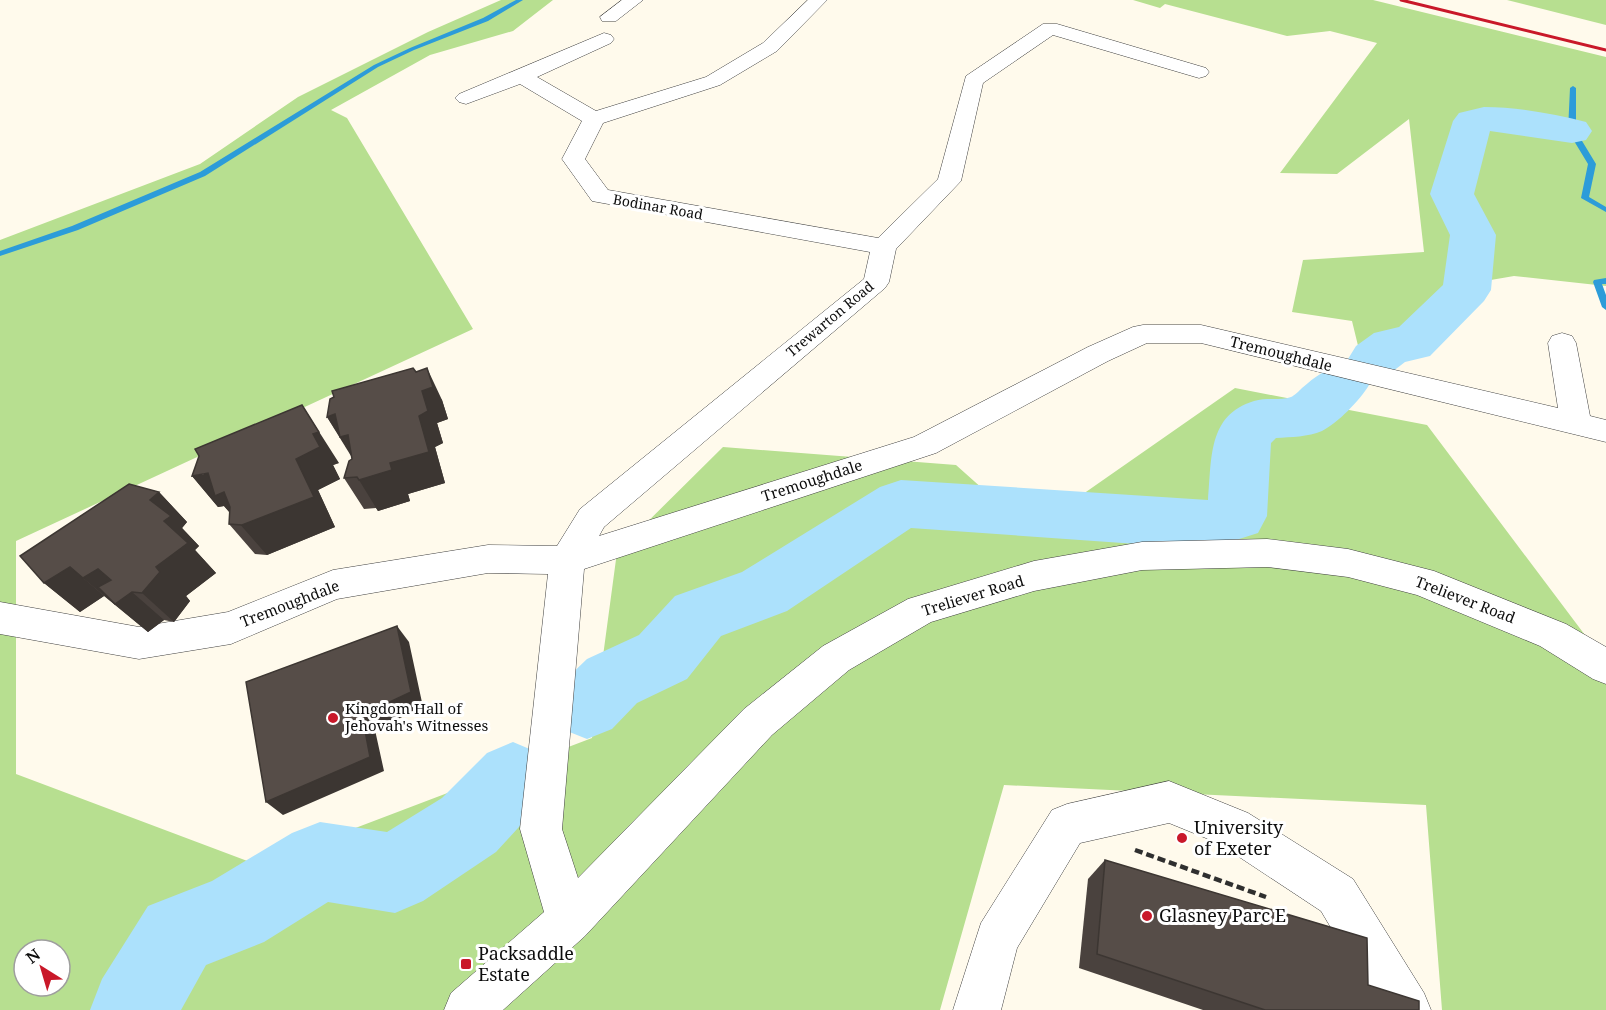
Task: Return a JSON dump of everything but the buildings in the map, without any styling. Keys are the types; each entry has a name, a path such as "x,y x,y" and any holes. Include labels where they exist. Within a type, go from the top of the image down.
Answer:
{"street":[{"path":"609,17 634,0"},
{"path":"521,76 594,118 713,81 770,47 818,0"},
{"path":"884,247 949,181 973,80 1050,28 1199,72"},
{"path":"466,98 604,39"},
{"name":"Bodinar Road","path":"594,118 573,159 600,196 884,247"},
{"name":"Trewarton Road","path":"567,560 592,518 876,282 884,247"},
{"name":"Tremoughdale","path":"0,618 139,643 231,628 333,585 488,559 567,560 925,445 1098,354 1143,334 1201,334 1591,428"},
{"path":"1562,343 1591,428"},
{"name":"Treliever Road","path":"468,1010 569,920 758,722 836,658 921,610 1034,576 1142,556 1267,553 1348,563 1422,581 1553,635 1606,668"},
{"path":"567,560 541,829 569,920"},
{"path":"978,1010 997,939 1066,825 1169,802 1233,828 1337,896 1407,1010"}],"path":[{"path":"1123,846 1269,899"}],"green space":[{"path":"501,0 553,0 513,31 430,55 331,110 347,118 473,329 16,541 16,774 258,865 592,738 617,552 723,447 956,465 1030,531 1235,388 1427,425 1606,663 1606,1010 1442,1010 1426,805 1004,785 940,1010 0,1010 0,240 200,164 298,97 428,32"},
{"path":"1133,0 1373,0 1606,57 1606,286 1514,276 1485,281 1393,362 1361,358 1352,321 1292,312 1303,260 1424,252 1409,119 1337,174 1280,173 1377,43 1330,31 1287,36 1165,4 1160,8"},
{"path":"1507,0 1606,0 1606,25"}],"waterway":[{"path":"0,254 75,228 203,174 376,66 486,20 520,0"},
{"path":"1573,88 1572,131 1592,164 1585,198 1606,210"},
{"path":"1374,359 1392,345 1412,344 1467,290 1473,235 1452,194 1473,121 1508,120 1572,131"},
{"path":"1606,281 1597,282 1606,307"},
{"path":"587,706 612,681 663,657 698,616 764,592 901,504 1208,525 1237,516 1243,436 1261,419 1304,416 1342,385"},
{"path":"133,1010 177,935 235,913 320,861 395,873 469,825 513,779"}],"railway":[{"path":"1401,0 1606,50"}],"place":[{"name":"Kingdom Hall of Jehovah's Witnesses","path":"333,718"},
{"name":"University of Exeter","path":"1182,838"},
{"name":"Glasney Parc E","path":"1147,916"},
{"name":"Packsaddle Estate","path":"466,964"}]}
